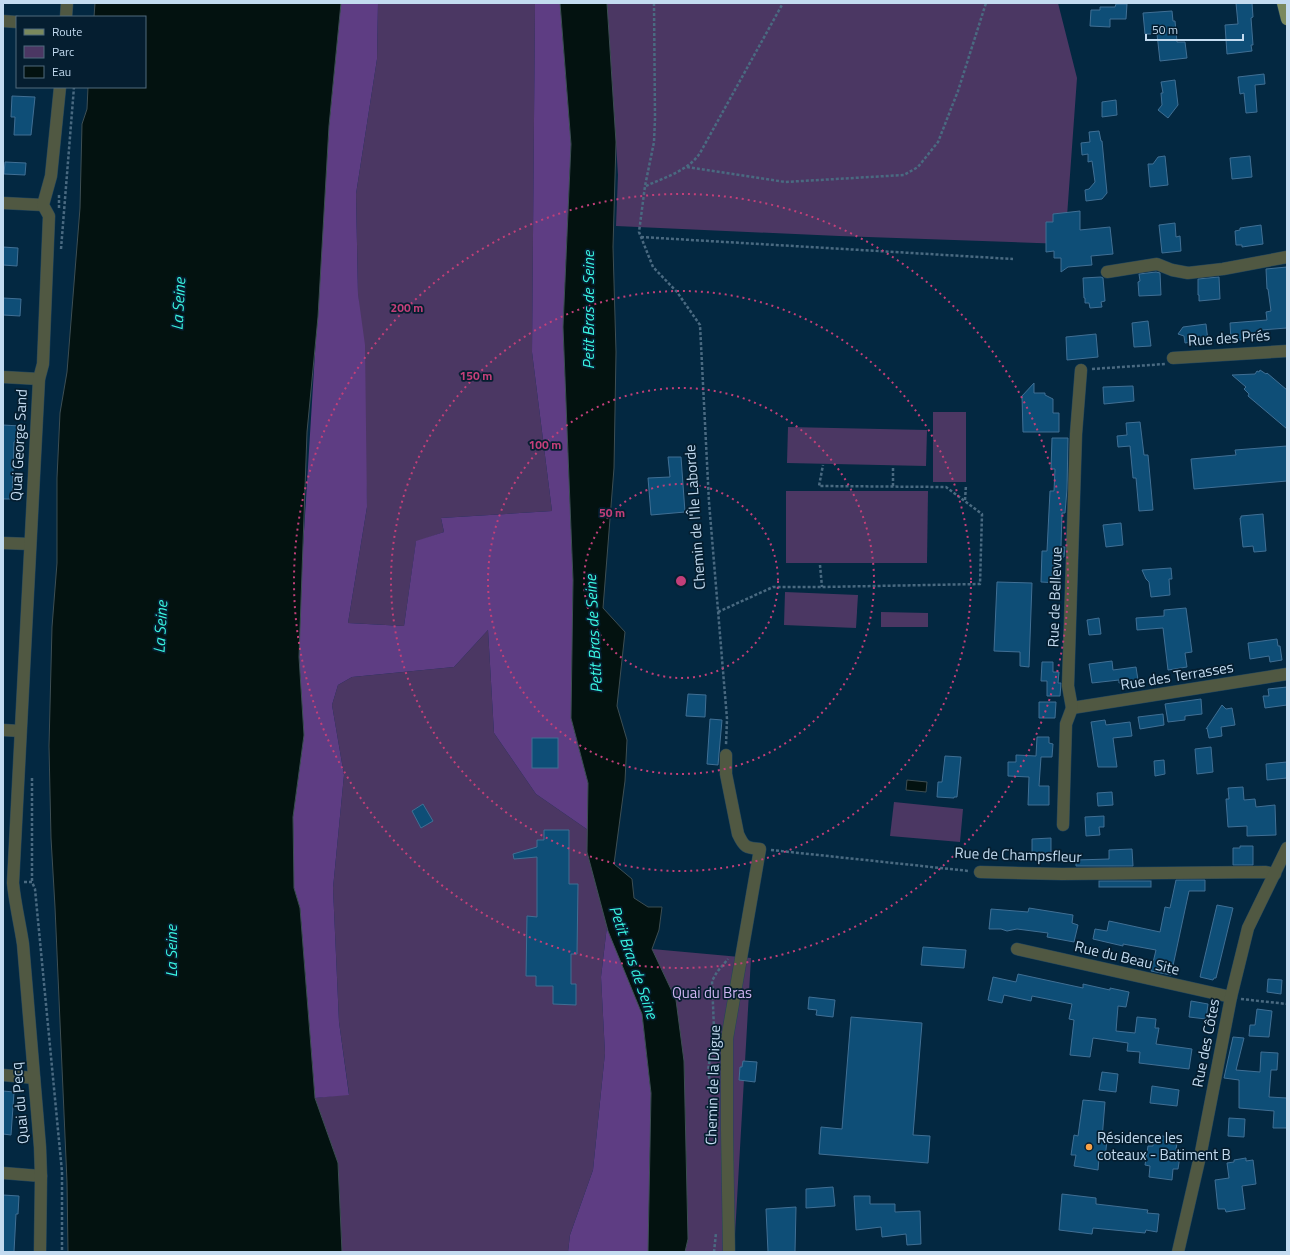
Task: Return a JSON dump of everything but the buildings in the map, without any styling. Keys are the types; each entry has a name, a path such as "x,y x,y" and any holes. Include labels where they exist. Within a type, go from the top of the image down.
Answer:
{"main road":[{"path":"1283,3 1287,19"}],"street":[{"path":"66,16 67,3"},
{"path":"3,21 16,22"},
{"path":"3,203 43,205 51,176 60,88"},
{"name":"Quai George Sand","path":"9,904 13,883 39,379 43,364 49,216 43,205"},
{"path":"1107,272 1157,264 1172,270 1188,273 1223,269 1287,257"},
{"name":"Rue des Prés","path":"1173,358 1287,351"},
{"name":"Rue de Bellevue","path":"1063,825 1066,724 1072,708 1068,686 1076,434 1081,370"},
{"path":"3,377 39,379"},
{"path":"3,542 30,544"},
{"name":"Rue des Terrasses","path":"1072,708 1089,707 1287,674"},
{"path":"3,730 20,731"},
{"path":"726,755 726,774 738,834 742,843 749,848 760,849"},
{"name":"Rue des Côtes","path":"1178,1252 1201,1152 1231,997 1248,928 1287,848"},
{"name":"Chemin de la Digue","path":"729,1252 726,1131 727,1039 760,849"},
{"name":"Rue de Champsfleur","path":"980,872 1070,874 1266,872 1275,874"},
{"name":"Quai du Pecq","path":"9,904 20,921 23,944 41,1176 40,1252"},
{"name":"Rue du Beau Site","path":"1017,949 1231,997"},
{"path":"3,1075 34,1078"},
{"path":"3,1173 41,1176"}],"path":[{"name":"Chemin de l'Île Laborde","path":"654,3 654,142 645,186 640,232 653,267 677,292 700,324 709,502 727,719 726,755"},
{"path":"645,186 687,167 694,162 783,3"},
{"path":"687,167 785,182 904,175 918,167 938,142 958,91 986,3"},
{"path":"641,237 1013,259"},
{"path":"1081,370 1164,365 1173,358"},
{"path":"718,612 773,587 980,584 982,514 946,486 819,486 823,464"},
{"path":"893,486 894,467"},
{"path":"965,501 966,485"},
{"path":"820,564 822,587"},
{"name":"Rue de Champsfleur","path":"760,849 980,872"},
{"path":"20,882 32,882 35,890 62,1172 62,1252"},
{"path":"1231,997 1287,1004"}],"green space":[{"path":"378,3 535,3 532,352 552,511 441,518 444,532 416,542 404,626 348,623 367,507 358,294 356,194 377,59"},
{"path":"607,3 1058,3 1077,78 1065,244 616,226 618,175"},
{"path":"933,412 966,412 966,482 933,482"},
{"path":"788,427 927,430 926,466 787,463"},
{"path":"786,491 928,491 927,563 786,563"},
{"path":"785,592 858,595 856,628 784,625"},
{"path":"881,612 928,613 928,627 881,627"},
{"path":"488,630 494,733 536,794 588,830 587,852 607,926 601,977 605,1053 593,1170 570,1235 568,1252 342,1252 338,1163 315,1098 349,1094 339,1022 333,888 344,775 332,705 338,685 352,677 454,667"},
{"path":"894,802 963,809 960,842 890,836"},
{"name":"Quai du Bras","path":"652,949 751,958 734,1252 685,1252 688,1239 684,1061"}],"shaded area":[{"path":"341,3 378,3 377,59 356,194 358,294 365,345 367,507 348,623 404,626 416,541 444,532 441,518 552,511 532,352 535,3 560,3 571,144 563,327 573,580 571,718 588,783 588,830 536,794 494,733 488,630 454,667 352,677 338,685 332,705 344,775 333,888 339,1022 349,1095 315,1098 300,908 294,888 293,817 304,735 299,657 302,564 329,126"},
{"path":"607,926 642,1014 651,1093 648,1252 568,1252 570,1235 593,1170 605,1053 601,977"}],"water":[{"name":"La Seine","path":"95,3 341,3 329,126 318,317 307,432 299,657 304,735 293,817 294,888 300,908 315,1098 338,1163 342,1252 68,1252 67,1182 51,838 49,746 52,627 57,563 57,478 60,413 67,372 80,208 82,124 87,109 88,88 146,88 146,16 94,16"},
{"name":"Petit Bras de Seine","path":"560,3 607,3 616,142 613,247 616,352 614,468 603,608 625,632 617,706 627,740 625,781 614,864 632,879 634,898 648,907 662,907 659,930 652,949 676,1000 684,1061 688,1239 685,1252 648,1252 651,1093 642,1014 608,931 587,852 588,783 571,718 573,580 563,327 571,144"},
{"path":"907,780 927,782 926,792 906,790"}],"place":[{"name":"Résidence les coteaux - Batiment B","path":"1089,1147"}]}
